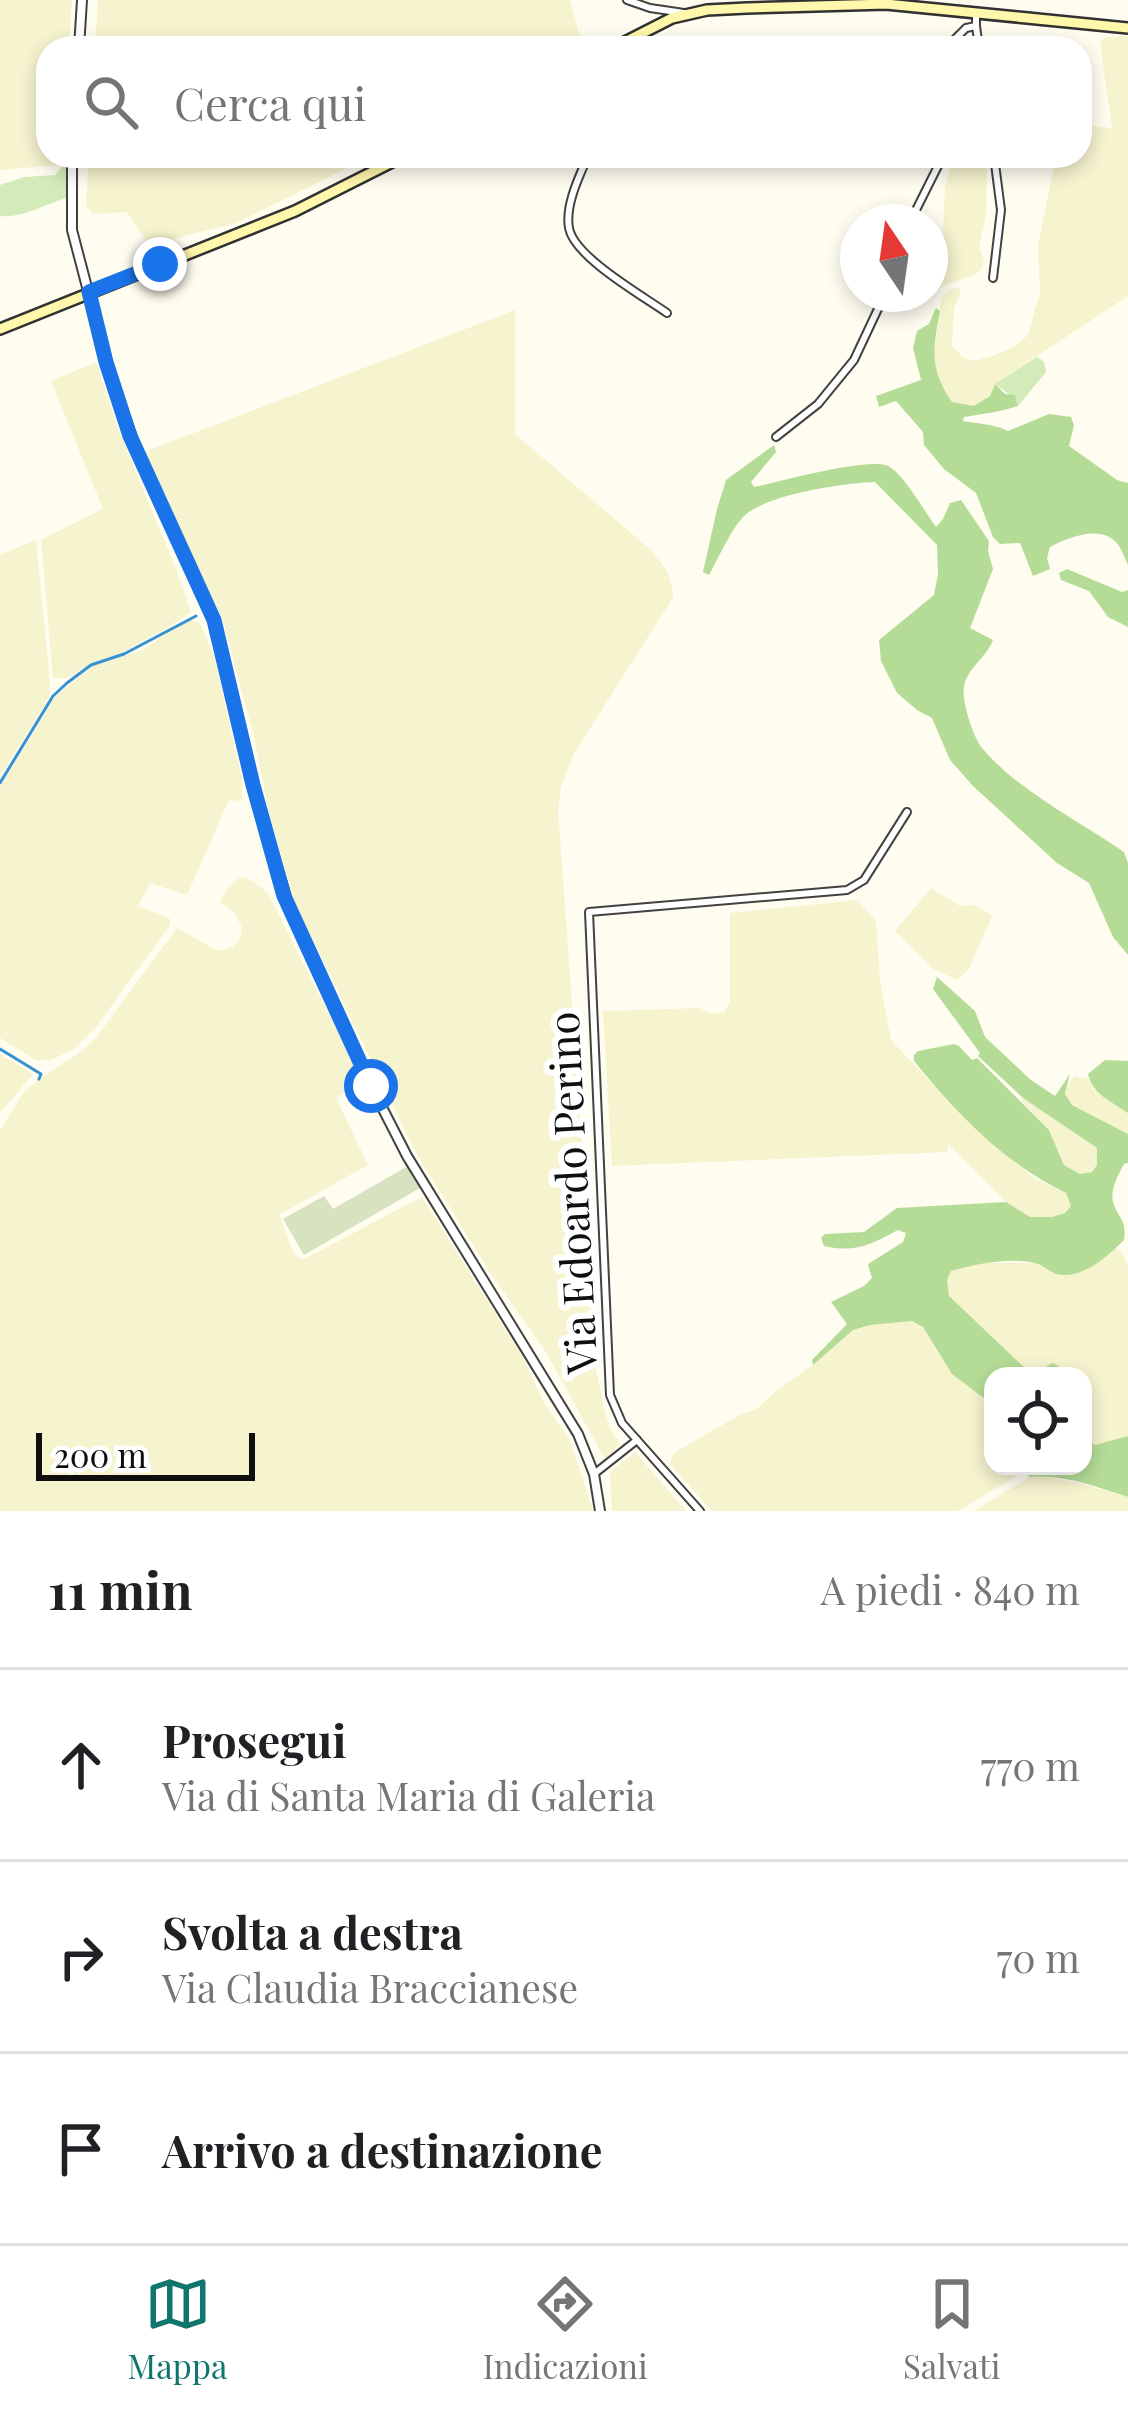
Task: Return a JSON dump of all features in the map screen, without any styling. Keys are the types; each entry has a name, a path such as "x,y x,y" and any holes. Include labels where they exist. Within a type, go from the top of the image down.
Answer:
{"main road":[{"path":"640,36 687,14 886,4 1128,28"},
{"path":"0,329 295,211 380,168"}],"street":[{"path":"80,36 82,0"},
{"path":"627,0 687,14"},
{"path":"976,11 977,36"},
{"path":"958,36 976,26"},
{"path":"72,168 72,230 106,362 130,436 214,620 261,818 298,931 401,1144 578,1434 594,1474 600,1511"},
{"path":"584,168 569,209 572,238 590,258 667,313"},
{"path":"919,204 937,168"},
{"path":"993,278 1000,210 995,168"},
{"path":"776,436 818,404 854,360 877,312"},
{"name":"Via Edoardo Perino","path":"700,1511 616,1413 610,1395 589,912 847,890 864,880 907,812"},
{"path":"594,1474 637,1440"}],"shaded area":[{"path":"0,0 72,0 70,36 36,36 36,167 0,170"},
{"path":"98,0 570,0 580,36 96,36"},
{"path":"1128,36 1128,296 995,384 990,396 974,407 952,403 939,384 934,357 939,312 948,312 948,291 959,288 952,346 974,361 1015,346 1028,335 1040,292 1038,247 1054,168 1092,168 1092,126 1112,128 1100,42"},
{"path":"88,168 347,168 236,223 150,245 126,212 93,214 86,205"},
{"path":"950,168 986,168 986,216 979,248 982,268 948,284 948,204 944,204"},
{"path":"515,310 515,434 651,550 668,573 674,596 573,755 558,810 594,1360 605,1412 620,1444 605,1459 546,1352 416,1153 295,903 222,617 144,452"},
{"path":"96,362 191,612 117,655 89,664 68,678 53,678 41,540 103,509 51,381"},
{"path":"36,540 49,698 0,776 0,555"},
{"path":"190,620 200,623 214,656 242,779 242,801 229,800 187,895 150,883 138,906 170,919 170,925 96,1027 74,1049 51,1060 36,1060 0,1038 0,787 55,697 93,666 145,649"},
{"path":"240,877 267,892 362,1079 336,1098 368,1165 279,1215 293,1252 302,1260 422,1197 570,1440 593,1511 0,1511 0,1131 23,1093 96,1038 177,928 212,948 233,947 242,928 235,913 220,902"},
{"path":"931,888 960,906 976,905 992,916 969,969 957,980 933,969 895,931"},
{"path":"857,900 876,920 891,1040 969,1123 1034,1178 1066,1193 1071,1206 1065,1213 1030,1217 1006,1202 948,1144 947,1152 612,1166 603,1011 700,1008 711,1014 724,1012 730,1003 730,913"},
{"path":"0,1054 33,1074 0,1113"},
{"path":"1075,1076 1088,1079 1094,1090 1128,1113 1128,1134 1072,1105 1065,1094"},
{"path":"1023,1098 1097,1148 1097,1166 1092,1172 1080,1174 1064,1165 1049,1130"},
{"path":"1116,1247 1128,1267 1128,1436 1095,1445 1092,1367 1024,1367 948,1296 947,1280 951,1271 978,1263 1036,1263 1055,1274 1094,1265"},
{"path":"912,1321 923,1327 952,1374 984,1398 984,1475 1018,1475 958,1511 712,1511 670,1464 674,1453 757,1409 853,1330"},
{"path":"635,1452 686,1511 612,1511 610,1472"},
{"path":"1030,1477 1128,1497 1128,1511 974,1511"}],"green space":[{"path":"68,168 66,198 25,213 0,216 0,185 55,175"},
{"path":"934,312 940,312 936,369 952,402 974,406 990,396 995,384 1005,394 1015,395 1018,406 963,421 1008,431 1049,414 1071,417 1069,446 1128,483 1128,565 1113,539 1086,534 1050,547 1050,569 1033,576 1020,543 1000,544 993,537 976,493 944,469 924,445 923,432 896,401 879,407 876,396 921,380 913,348 917,331 929,324"},
{"path":"1037,357 1046,372 1018,406 1017,400 995,384"},
{"path":"774,445 776,452 751,482 754,487 877,464 900,476 936,527 950,503 961,500 989,541 993,569 970,628 993,640 964,687 972,728 982,748 1013,778 1124,852 1128,955 1113,937 1089,883 1057,863 973,786 950,760 932,718 897,693 881,661 879,640 934,595 937,545 875,482 807,491 755,508 734,529 709,575 703,572 726,480"},
{"path":"1067,569 1122,592 1128,590 1128,627 1108,617 1089,591 1061,580 1059,573"},
{"path":"937,977 975,1011 985,1037 1031,1080 1055,1096 1070,1074 1065,1094 1072,1105 1128,1134 1128,1163 1112,1197 1123,1223 1124,1240 1102,1260 1066,1275 1018,1261 951,1271 949,1296 1024,1367 984,1367 984,1398 952,1374 923,1327 912,1321 853,1330 813,1365 812,1360 847,1324 831,1302 864,1286 872,1278 868,1264 903,1242 906,1233 898,1230 870,1244 845,1249 824,1246 821,1238 825,1234 864,1232 897,1208 1006,1202 1030,1217 1052,1217 1071,1206 1066,1193 1022,1167 964,1118 914,1061 918,1051 959,1046 1049,1130 1064,1165 1080,1174 1092,1172 1097,1165 1097,1148 1023,1098 978,1056 933,989"},
{"path":"1105,1060 1128,1061 1128,1113 1090,1081 1088,1074"},
{"path":"408,1166 420,1188 304,1255 283,1219 324,1196 333,1209"},
{"path":"1128,1436 1128,1497 1080,1482 1030,1477 1092,1475 1092,1443"}],"waterway":[{"path":"0,783 53,696 67,683 91,665 124,654 196,616"},
{"path":"0,1049 41,1074 39,1079"}],"route":[{"path":"160,264 89,292 106,362 138,454 214,620 284,896 371,1086"}]}
